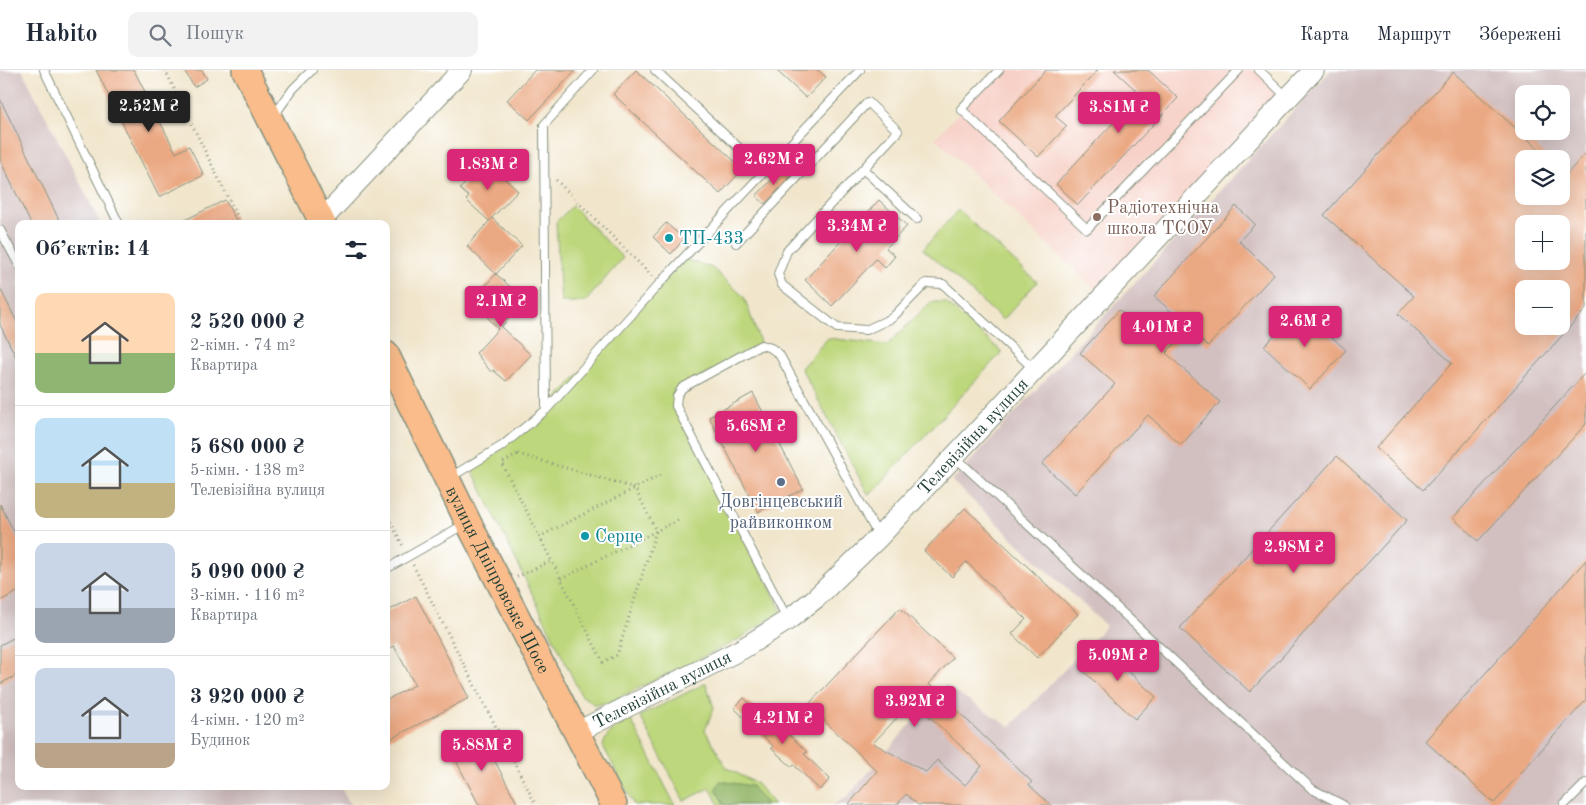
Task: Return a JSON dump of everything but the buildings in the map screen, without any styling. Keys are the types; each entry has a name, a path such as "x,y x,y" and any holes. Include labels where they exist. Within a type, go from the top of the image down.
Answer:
{"main road":[{"path":"246,70 321,220"},
{"name":"вулиця Дніпровське Шосе","path":"390,364 468,522 614,805"}],"street":[{"path":"324,220 462,70"},
{"name":"Телевізійна вулиця","path":"577,732 742,649 788,620 816,598 878,537 1314,70"}],"lane":[{"path":"44,70 117,220"},
{"path":"271,121 294,89 312,70"},
{"path":"546,410 544,125 592,70"},
{"path":"655,70 765,172"},
{"path":"447,478 502,446 546,410 660,283 860,70"},
{"path":"999,70 961,109 1087,229 1239,70"},
{"path":"1259,70 1288,98"},
{"path":"736,243 868,102 898,131 787,251 778,274 782,285 837,328 866,330 892,318 926,283 943,284 1035,370"},
{"path":"863,168 917,219"},
{"path":"0,230 15,258"},
{"path":"788,620 676,406 677,396 682,388 761,345 771,348 779,354 878,537"},
{"path":"953,456 1312,789 1343,805"},
{"path":"390,566 468,522"},
{"path":"1564,805 1586,783"}],"path":[{"path":"164,70 240,220"},
{"path":"545,169 660,283"},
{"path":"518,454 635,488 656,531 617,655 603,662 502,463 518,454"},
{"path":"539,537 661,475"},
{"path":"561,579 680,518"},
{"path":"390,521 536,805"},
{"path":"500,584 551,561"}],"shaded area":[{"path":"0,70 22,70 99,220 15,220 15,790 342,790 350,805 0,805"},
{"name":"Радіотехнічна школа ТСОУ","path":"999,70 1259,70 1288,98 1102,296 935,138"},
{"path":"1331,70 1586,70 1586,805 833,805 847,797 945,685 1010,727 1106,626 952,481"}],"green space":[{"path":"572,206 623,258 585,302 561,302 556,222"},
{"path":"958,210 1037,282 1003,320 923,249"},
{"path":"684,259 712,268 744,297 761,345 682,388 676,406 782,611 736,641 610,702 595,705 581,695 470,465 546,410"},
{"path":"931,302 945,302 1002,352 869,496 801,368 828,338 887,345"},
{"path":"706,683 714,708 705,730 727,768 757,784 774,805 719,805 710,788 684,801 640,716"},
{"path":"631,720 675,805 634,805 603,746 610,733"},
{"path":"720,781 752,786 767,805 724,805 716,789"}],"place":[{"name":"Радіотехнічна школа ТСОУ","path":"1097,217"},
{"name":"ТП-433","path":"669,238"},
{"name":"Довгінцевський райвиконком","path":"781,482"},
{"name":"Серце","path":"585,536"}]}
